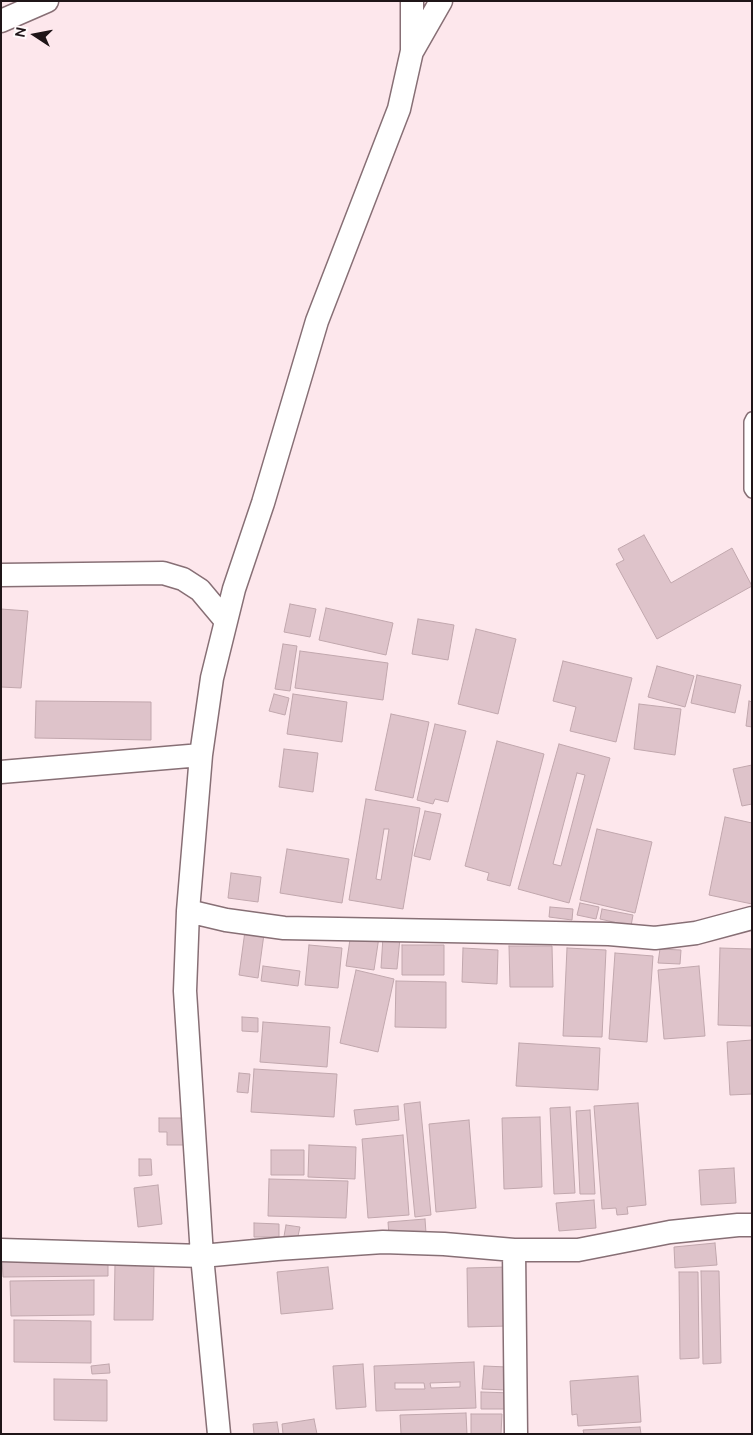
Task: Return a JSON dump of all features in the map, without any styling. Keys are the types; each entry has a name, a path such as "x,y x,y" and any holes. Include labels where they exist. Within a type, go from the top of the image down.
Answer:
{"street":[{"path":"1,21 47,1"},
{"path":"219,1434 202,1256 185,991 188,911 201,755 212,678 234,589 263,503 317,321 399,109 412,51 412,1"},
{"path":"412,51 441,1"},
{"path":"1,574 164,573 183,579 200,590 226,621"},
{"path":"1,772 201,755"},
{"path":"188,911 226,920 284,928 590,934 655,938 696,933 752,918"},
{"path":"1,1250 202,1256 384,1242 444,1244 514,1250 578,1250 670,1232 752,1225"},
{"path":"514,1250 516,1434"}],"lane":[{"path":"752,418 750,422 750,489 752,492"}],"building":[{"path":"644,535 671,583 732,548 752,586 657,639 616,564 624,560 618,549"},
{"path":"290,604 316,609 310,637 284,632"},
{"path":"326,608 393,623 386,655 319,640"},
{"path":"1,609 28,611 21,688 1,687"},
{"path":"418,619 454,625 448,660 412,654"},
{"path":"476,629 516,639 498,714 458,704"},
{"path":"283,644 297,646 290,691 275,689"},
{"path":"300,651 388,663 383,700 295,688"},
{"path":"563,661 632,678 616,742 570,731 576,707 553,701"},
{"path":"657,666 694,676 685,707 648,697"},
{"path":"697,675 741,685 735,713 691,703"},
{"path":"274,694 289,698 285,715 269,711"},
{"path":"293,694 347,702 342,742 287,734"},
{"path":"36,701 151,702 151,740 35,738"},
{"path":"749,701 752,702 752,727 746,726"},
{"path":"639,704 681,709 675,755 634,749"},
{"path":"391,714 429,722 413,798 375,790"},
{"path":"435,724 466,731 448,802 435,799 433,804 417,800"},
{"path":"497,741 544,754 510,886 487,880 489,873 465,866"},
{"path":"559,744 610,758 569,903 518,889","holes":["577,773 585,775 561,866 553,864"]},
{"path":"284,749 318,753 313,792 279,787"},
{"path":"752,765 752,804 742,806 733,769"},
{"path":"366,799 420,808 403,909 349,900","holes":["384,829 389,829 381,880 376,879"]},
{"path":"425,811 441,814 430,860 414,856"},
{"path":"725,817 752,823 752,904 709,895"},
{"path":"597,829 652,842 635,913 580,900"},
{"path":"287,849 349,859 342,903 280,893"},
{"path":"231,873 261,877 258,902 228,898"},
{"path":"580,903 599,907 596,919 577,915"},
{"path":"550,907 573,909 572,920 549,917"},
{"path":"602,909 633,915 631,926 600,919"},
{"path":"245,931 264,934 258,978 239,975"},
{"path":"351,933 379,937 374,970 346,966"},
{"path":"383,937 400,938 397,969 381,968"},
{"path":"309,945 342,948 338,988 305,985"},
{"path":"402,945 444,945 444,975 402,975"},
{"path":"509,946 552,946 553,987 510,987"},
{"path":"463,948 498,950 497,984 462,982"},
{"path":"567,948 606,950 602,1037 563,1036"},
{"path":"720,948 752,949 752,1026 718,1025"},
{"path":"660,949 681,950 680,964 658,963"},
{"path":"615,953 653,956 647,1042 609,1039"},
{"path":"263,966 300,971 298,986 261,981"},
{"path":"699,966 705,1036 664,1039 658,970"},
{"path":"356,970 394,979 378,1052 340,1043"},
{"path":"396,981 446,982 446,1028 395,1027"},
{"path":"242,1017 258,1018 258,1032 242,1031"},
{"path":"263,1022 330,1027 327,1067 260,1062"},
{"path":"752,1040 752,1094 730,1095 727,1042"},
{"path":"519,1043 600,1048 598,1090 516,1086"},
{"path":"254,1069 337,1074 334,1117 251,1112"},
{"path":"239,1073 250,1074 248,1093 237,1092"},
{"path":"420,1102 431,1215 415,1217 404,1104"},
{"path":"638,1103 646,1205 627,1207 628,1214 617,1215 616,1208 602,1209 594,1106"},
{"path":"398,1106 399,1120 356,1125 354,1110"},
{"path":"570,1107 575,1193 554,1194 550,1108"},
{"path":"590,1110 595,1194 580,1194 576,1111"},
{"path":"540,1117 542,1187 504,1189 502,1118"},
{"path":"159,1118 190,1118 190,1145 167,1145 167,1132 159,1132"},
{"path":"469,1120 476,1208 436,1212 429,1124"},
{"path":"403,1135 409,1215 368,1218 362,1139"},
{"path":"309,1145 356,1147 355,1179 308,1177"},
{"path":"271,1150 304,1150 304,1175 271,1175"},
{"path":"139,1159 151,1159 152,1175 139,1176"},
{"path":"734,1168 736,1203 701,1205 699,1170"},
{"path":"269,1179 348,1181 346,1218 268,1216"},
{"path":"158,1185 162,1224 138,1227 134,1188"},
{"path":"594,1200 596,1228 559,1231 556,1203"},
{"path":"425,1219 426,1233 389,1236 388,1222"},
{"path":"254,1223 279,1224 279,1237 254,1237"},
{"path":"286,1225 300,1227 296,1245 283,1242"},
{"path":"715,1243 717,1265 675,1268 674,1247"},
{"path":"108,1257 108,1276 3,1277 2,1259"},
{"path":"115,1263 154,1264 153,1320 114,1320"},
{"path":"328,1267 333,1309 281,1314 277,1272"},
{"path":"507,1267 508,1326 468,1327 467,1268"},
{"path":"701,1271 719,1271 721,1363 703,1364"},
{"path":"679,1272 698,1272 699,1358 680,1359"},
{"path":"94,1280 94,1315 11,1316 10,1281"},
{"path":"14,1320 91,1321 91,1363 14,1362"},
{"path":"474,1362 476,1408 376,1411 374,1366","holes":["460,1382 460,1387 431,1388 430,1383","395,1383 424,1383 425,1389 395,1389"]},
{"path":"109,1364 110,1373 92,1374 91,1366"},
{"path":"363,1364 366,1407 336,1409 333,1366"},
{"path":"484,1366 507,1367 506,1390 482,1389"},
{"path":"638,1376 641,1422 578,1426 577,1414 572,1415 570,1381"},
{"path":"54,1379 107,1380 107,1421 54,1420"},
{"path":"481,1392 513,1393 513,1409 481,1409"},
{"path":"466,1413 467,1434 401,1434 400,1415"},
{"path":"471,1414 502,1414 501,1434 471,1434"},
{"path":"314,1419 317,1434 283,1434 282,1424"},
{"path":"277,1422 279,1434 254,1434 253,1424"},
{"path":"640,1427 641,1434 584,1434 583,1430"}]}
